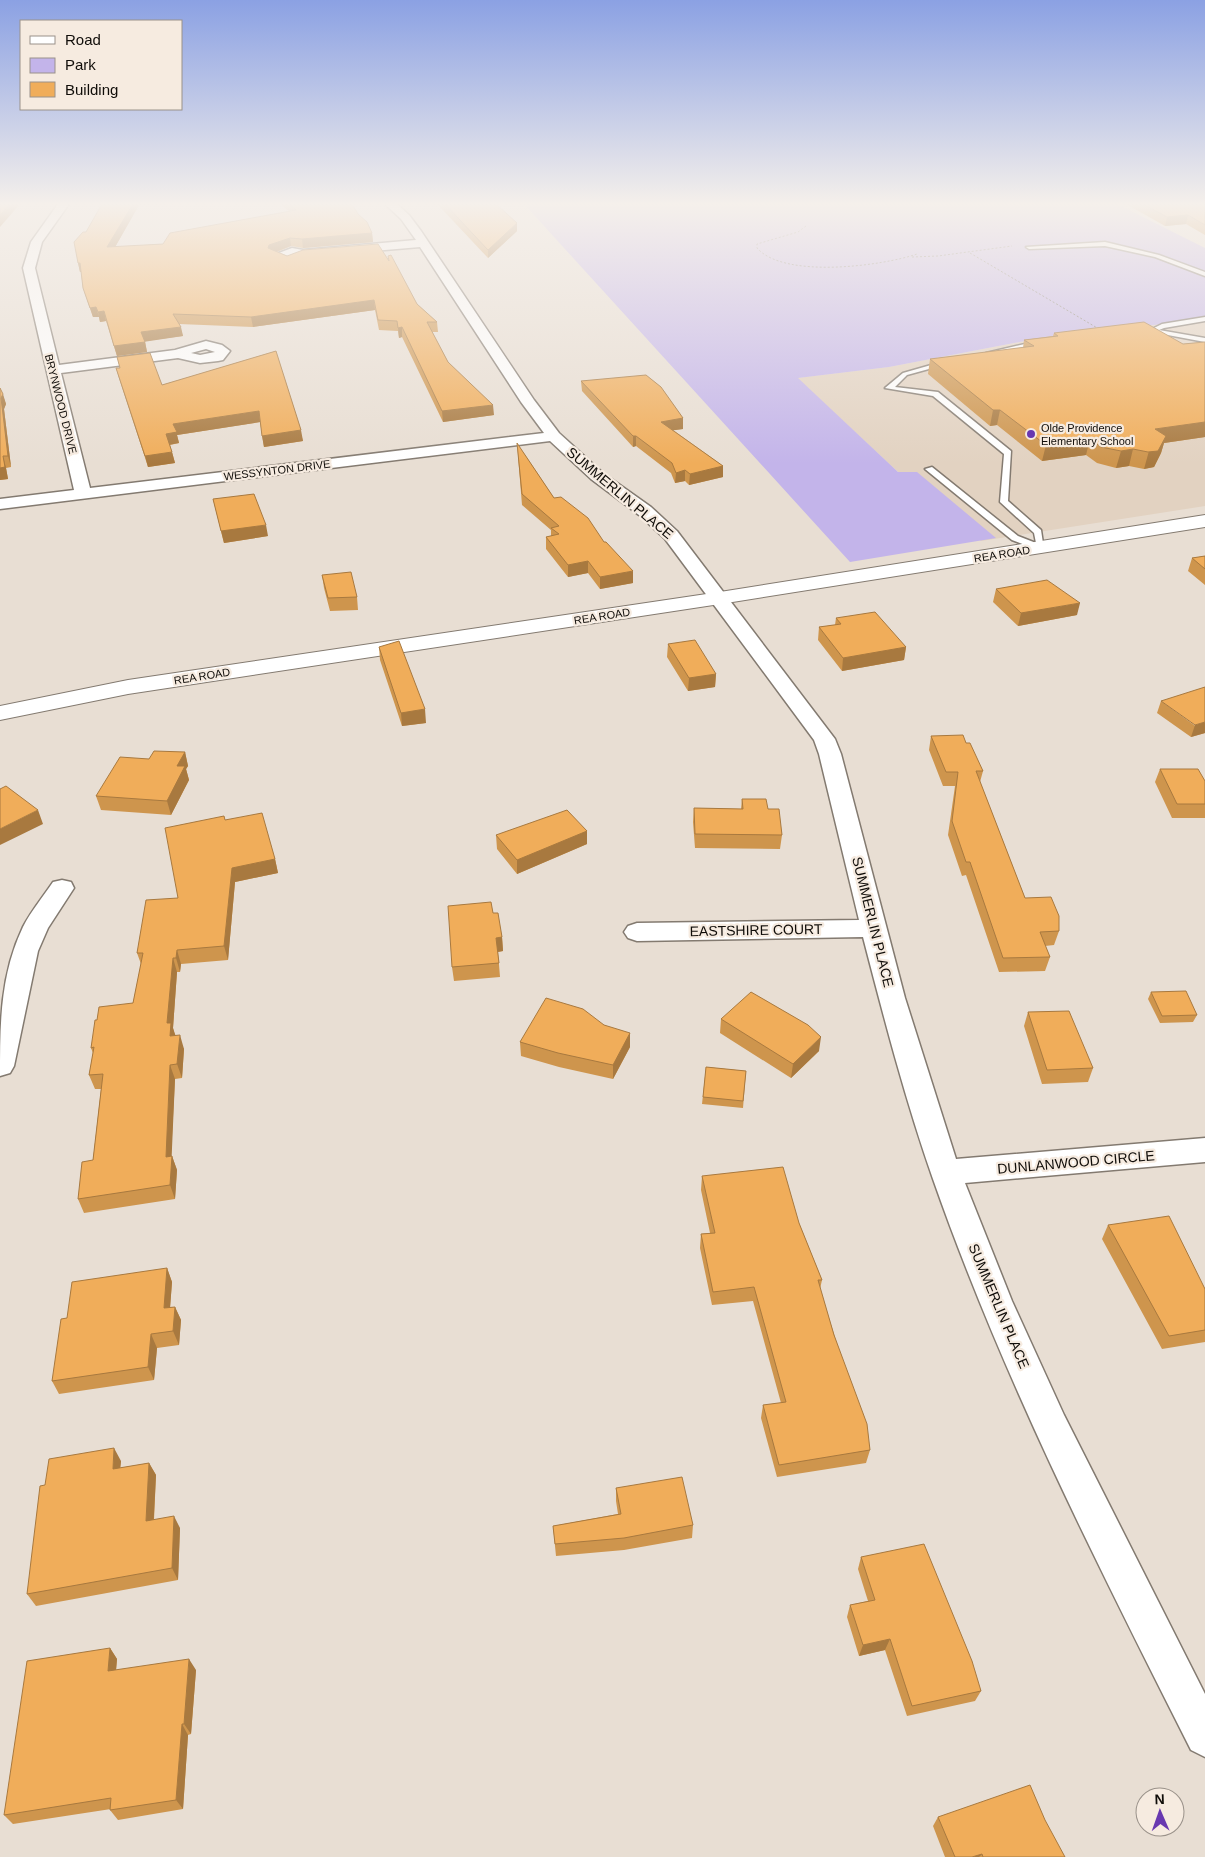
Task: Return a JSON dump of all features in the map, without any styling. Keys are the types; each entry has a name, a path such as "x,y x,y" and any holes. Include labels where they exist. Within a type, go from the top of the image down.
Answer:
{"main road":[{"name":"REA ROAD","path":"0,713 128,687 720,598 1205,521"}],"street":[{"name":"BRYNWOOD DRIVE","path":"36,291 83,494"},
{"name":"SUMMERLIN PLACE","path":"455,291 528,402 554,436 597,476 645,510 671,535 824,739 830,754 903,1038 969,1236 1022,1364 1095,1522 1205,1736"},
{"path":"53,370 178,354"},
{"name":"WESSYNTON DRIVE","path":"0,504 554,436"},
{"path":"0,1066 25,951 36,926 62,888"},
{"name":"EASTSHIRE COURT","path":"637,932 874,928"},
{"name":"DUNLANWOOD CIRCLE","path":"947,1172 1205,1150"}],"lane":[{"path":"1155,330 1162,326 1205,319"},
{"path":"1104,332 1155,330 1205,340"},
{"path":"979,355 1045,341"},
{"path":"952,361 905,374 889,388 935,394 1008,453 1004,502 1038,532 1041,548"},
{"path":"930,469 1015,538 1041,548"}],"path":[{"path":"1035,291 1104,332"}],"shaded area":[{"name":"Olde Providence Elementary School","path":"1205,317 1205,506 981,541 896,470 797,378 889,367 1035,339"}],"green space":[{"path":"603,291 1205,291 1205,319 1035,339 889,367 798,378 898,472 917,472 996,538 850,562"}],"building":[{"path":"84,291 410,291 417,304 437,322 427,322 448,362 493,405 442,411 402,327 398,328 397,321 378,320 374,300 251,317 173,314 181,327 141,332 145,342 114,346 104,311 98,312 96,307 90,308"},
{"name":"Olde Providence Elementary School","path":"1144,322 1183,344 1205,342 1205,422 1155,429 1166,436 1158,451 1148,452 1133,449 1121,451 1101,447 1090,439 1046,445 1000,410 993,410 930,359 1034,346 1024,340 1058,336 1054,333"},
{"path":"276,351 301,430 262,436 259,411 173,424 177,432 166,434 172,452 145,456 116,368 120,368 117,357 150,353 162,385"},
{"path":"646,375 661,387 683,418 661,422 723,466 690,474 685,470 676,473 672,463 636,436 633,436 581,381"},
{"path":"0,388 3,394 1,398 8,456 3,456 5,467 0,468"},
{"path":"517,443 554,498 561,497 588,518 604,542 633,571 600,577 588,561 568,565 546,537 559,534 551,528 559,526 522,494"},
{"path":"254,494 266,525 221,531 213,499"},
{"path":"1205,556 1205,569 1192,558"},
{"path":"351,572 357,597 328,598 322,575"},
{"path":"1047,580 1080,603 1021,613 996,589"},
{"path":"875,612 906,647 843,658 819,627 841,624 836,618"},
{"path":"695,640 716,674 689,678 668,644"},
{"path":"399,641 425,709 401,713 379,647"},
{"path":"1205,687 1205,722 1195,725 1161,701"},
{"path":"963,735 966,743 970,743 983,771 976,771 1025,898 1051,897 1059,916 1059,931 1040,932 1050,957 1003,958 970,862 966,862 952,821 958,772 946,772 931,736"},
{"path":"154,751 185,752 177,766 185,766 167,801 96,796 120,757 149,759"},
{"path":"1160,769 1198,769 1205,781 1205,804 1177,804"},
{"path":"6,786 38,810 0,829 0,789"},
{"path":"742,799 766,799 768,809 779,809 782,835 695,834 694,808 743,809"},
{"path":"567,810 587,831 517,860 496,835"},
{"path":"262,813 275,859 232,868 224,946 177,950 176,958 173,958 167,1023 171,1023 170,1036 180,1035 177,1064 170,1065 166,1157 172,1156 170,1185 78,1199 82,1162 93,1160 103,1074 89,1075 94,1047 91,1048 95,1020 97,1020 99,1007 133,1003 143,953 137,953 146,900 178,898 165,828 224,816 225,820"},
{"path":"491,902 493,913 498,913 502,937 496,938 499,963 452,967 448,906"},
{"path":"1186,991 1197,1015 1162,1016 1151,992"},
{"path":"751,992 808,1025 821,1037 793,1064 721,1019"},
{"path":"546,998 583,1009 604,1025 630,1033 613,1065 558,1053 520,1042"},
{"path":"1069,1011 1093,1068 1047,1070 1028,1012"},
{"path":"706,1067 746,1071 743,1101 703,1097"},
{"path":"783,1167 799,1223 822,1280 818,1280 834,1335 867,1424 870,1450 779,1465 763,1405 786,1402 754,1287 713,1292 701,1234 715,1233 702,1176"},
{"path":"1169,1216 1205,1289 1205,1330 1169,1336 1108,1225"},
{"path":"167,1268 164,1308 175,1307 173,1331 151,1334 148,1367 52,1381 61,1319 67,1318 72,1282"},
{"path":"114,1448 113,1469 149,1463 146,1521 174,1516 172,1568 27,1594 40,1486 45,1485 49,1459"},
{"path":"682,1477 693,1525 624,1538 555,1544 553,1526 621,1514 616,1488"},
{"path":"924,1544 972,1661 981,1691 912,1706 890,1639 863,1645 850,1605 875,1600 861,1557"},
{"path":"110,1648 108,1671 189,1659 176,1800 110,1810 111,1798 4,1815 27,1661"},
{"path":"1030,1785 1045,1820 1065,1857 983,1857 982,1854 972,1857 955,1857 938,1817"}],"place":[{"name":"Olde Providence Elementary School","path":"1031,434"}]}
